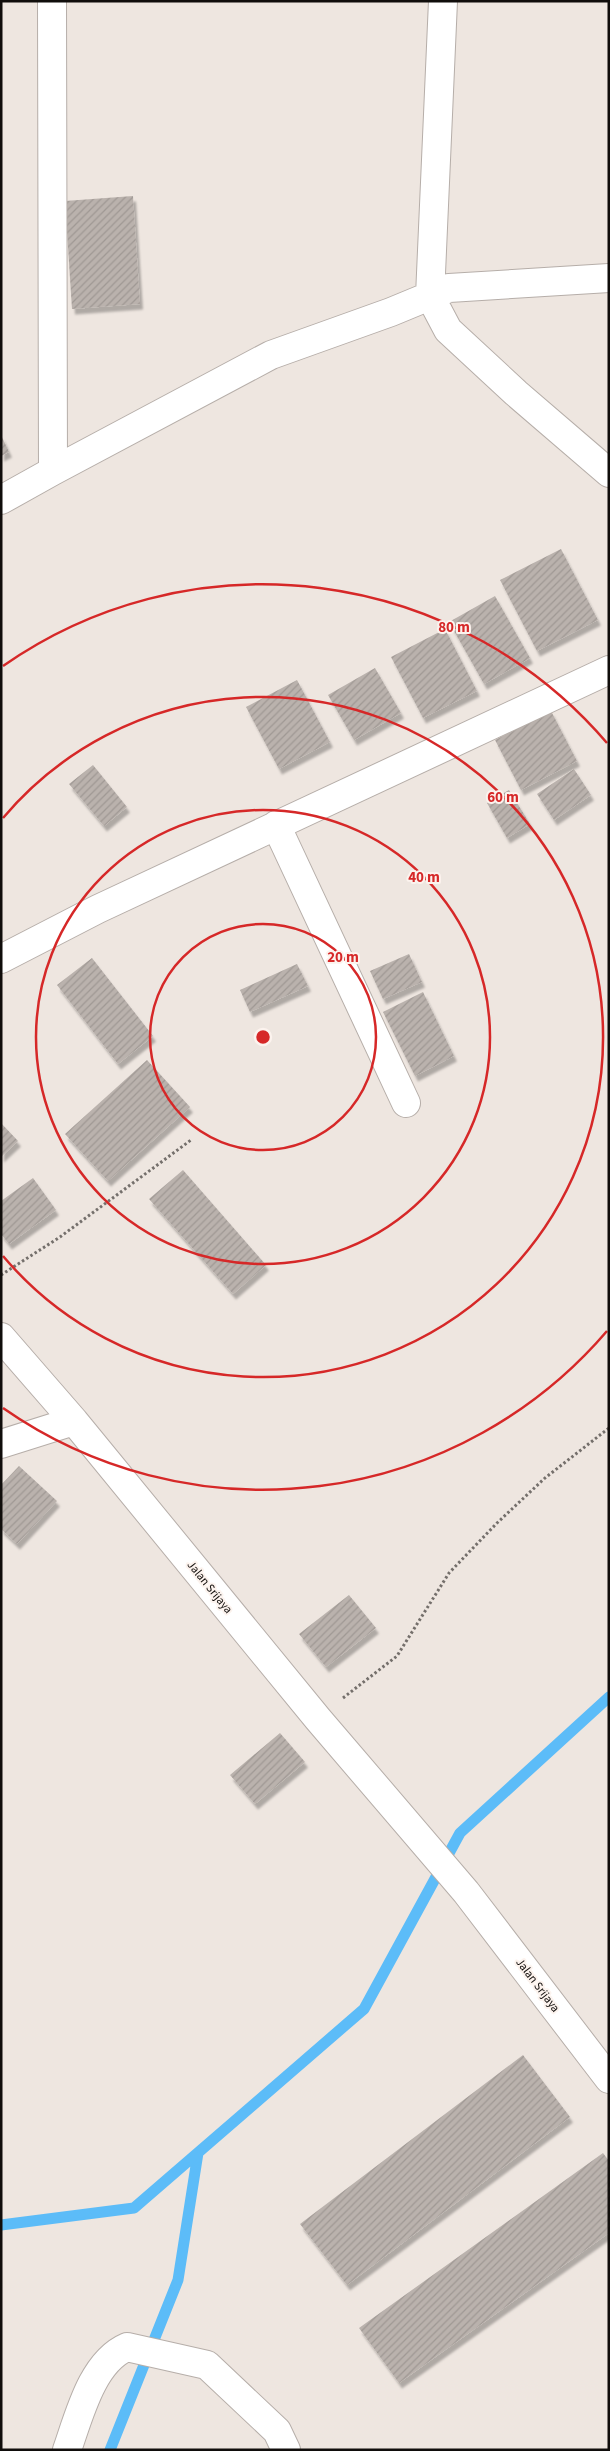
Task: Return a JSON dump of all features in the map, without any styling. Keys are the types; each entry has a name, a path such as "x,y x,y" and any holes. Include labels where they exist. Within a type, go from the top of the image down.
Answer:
{"street":[{"path":"52,1 52,471"},
{"path":"443,1 430,296 448,330 516,394 609,473"},
{"path":"1,500 271,355 449,288 609,278"},
{"path":"1,960 98,909 609,670"},
{"path":"276,825 406,1103"},
{"name":"Jalan Srijaya","path":"1,1338 74,1421 318,1719 466,1892 609,2079"},
{"path":"1,1444 74,1421"},
{"path":"67,2450 86,2394 109,2358 127,2347 167,2354 207,2365 277,2431 286,2450"}],"path":[{"path":"1,1275 60,1237 191,1140"},
{"path":"318,1719 397,1656 449,1573 497,1523 545,1478 609,1428"}],"building":[{"path":"133,196 140,304 72,309 65,201"},
{"path":"1,435 9,452 1,456"},
{"path":"561,549 598,620 537,651 500,580"},
{"path":"495,596 530,658 484,684 449,622"},
{"path":"445,629 477,691 423,718 391,657"},
{"path":"375,668 401,713 354,740 328,695"},
{"path":"297,680 330,742 279,769 246,707"},
{"path":"551,711 577,761 521,790 495,740"},
{"path":"93,765 127,807 104,826 69,784"},
{"path":"574,769 591,795 554,820 537,794"},
{"path":"509,790 530,824 507,838 487,803"},
{"path":"409,954 422,982 383,999 370,971"},
{"path":"92,958 153,1036 118,1064 57,985"},
{"path":"297,964 308,986 250,1012 240,990"},
{"path":"423,992 454,1056 415,1076 383,1012"},
{"path":"147,1060 190,1107 108,1181 65,1134"},
{"path":"1,1123 18,1141 1,1157"},
{"path":"183,1170 266,1265 233,1294 149,1199"},
{"path":"33,1178 56,1210 9,1244 1,1234 1,1201"},
{"path":"19,1466 57,1501 17,1544 1,1529 1,1485"},
{"path":"349,1595 376,1628 326,1667 299,1634"},
{"path":"280,1733 305,1762 255,1804 230,1775"},
{"path":"523,2055 570,2117 347,2285 300,2224"},
{"path":"603,2153 609,2161 609,2233 399,2383 359,2328"}],"waterway":[{"path":"1,2225 134,2208 364,2009 460,1833 609,1697"},
{"path":"110,2450 178,2280 198,2153"}]}
